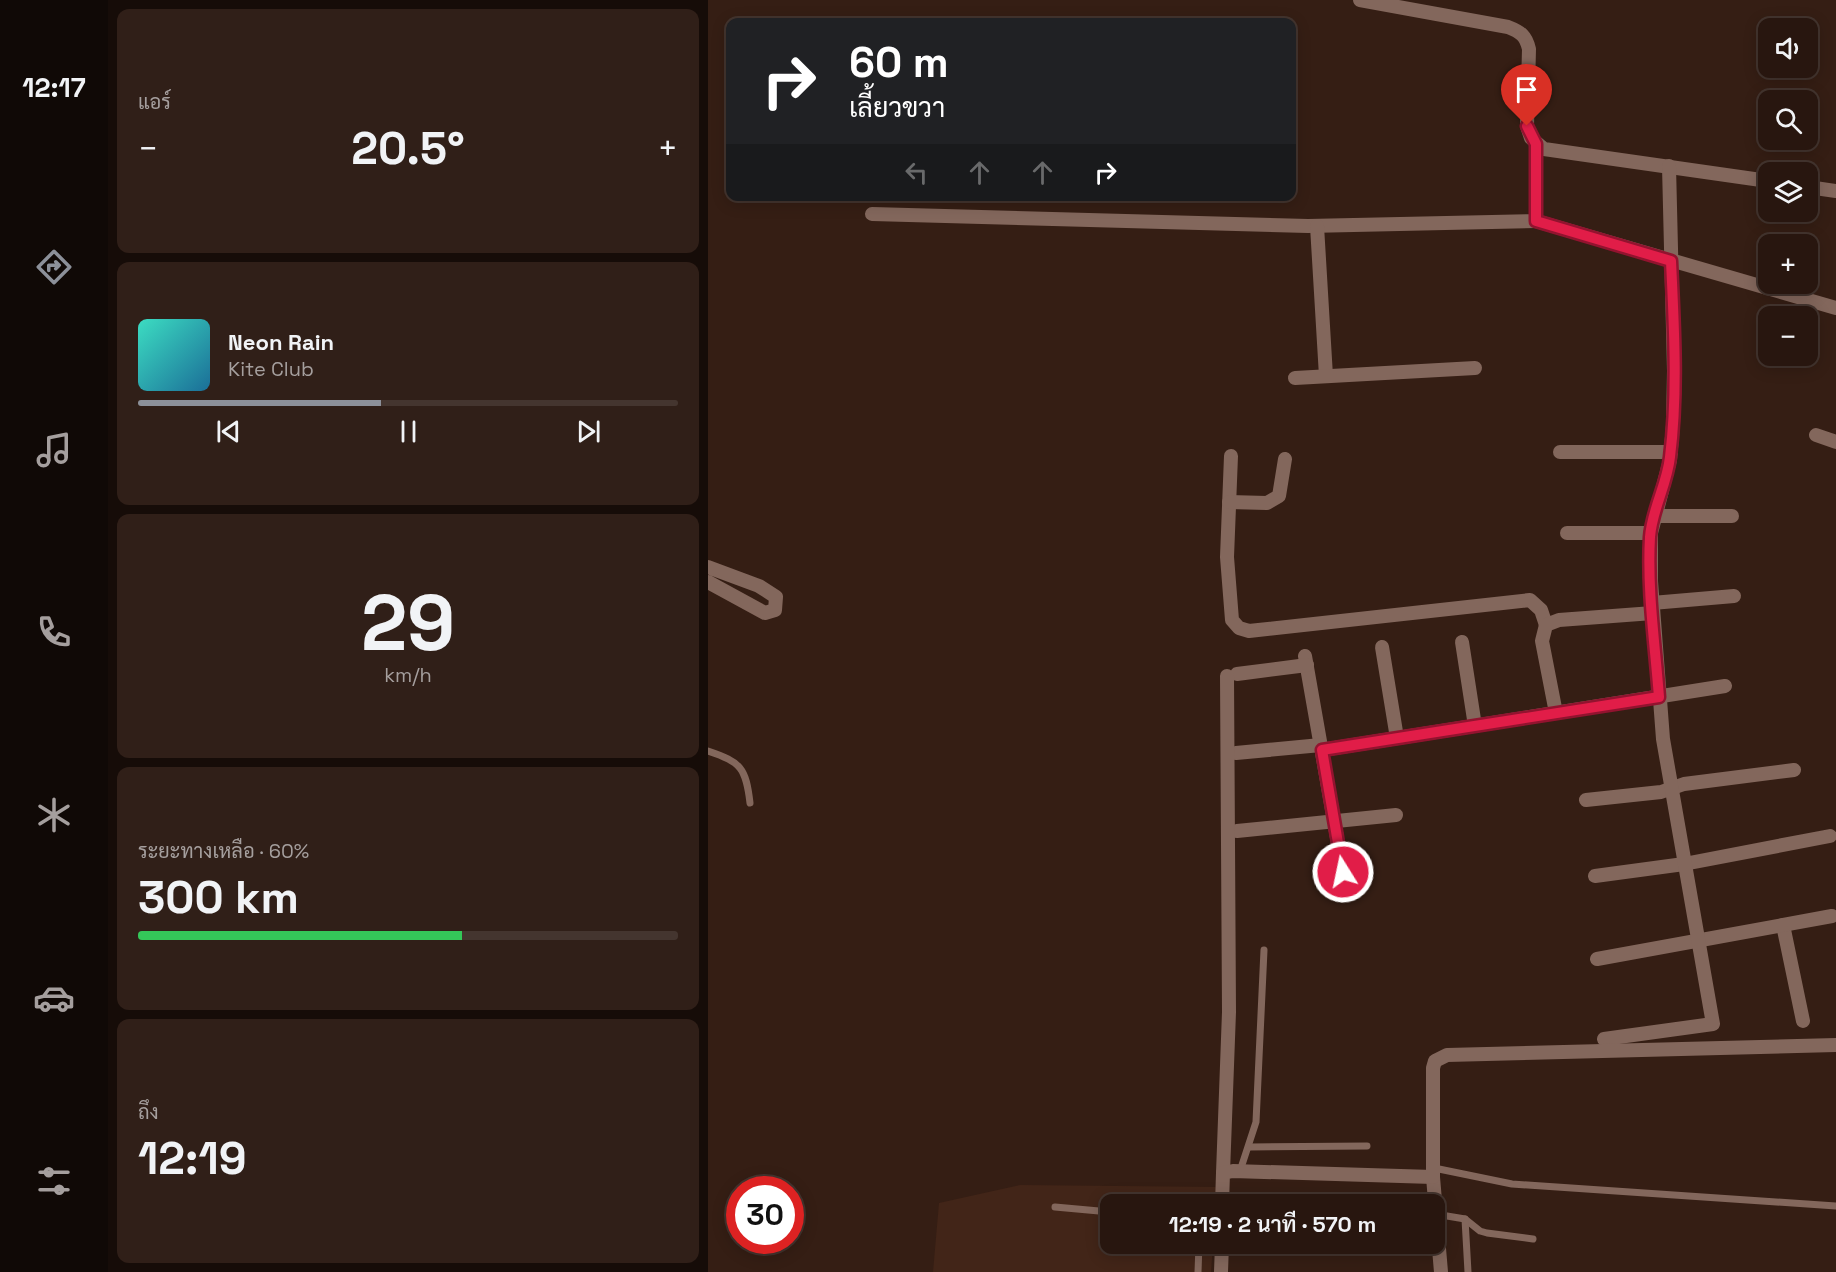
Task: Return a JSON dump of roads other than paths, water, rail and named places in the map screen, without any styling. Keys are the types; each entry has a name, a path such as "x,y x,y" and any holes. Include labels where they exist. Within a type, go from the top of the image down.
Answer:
{"street":[{"path":"1360,0 1408,4 1508,27 1523,35 1529,49 1527,126 1536,144 1536,221"},
{"path":"1536,144 1557,152 1758,179"},
{"path":"1604,1039 1713,1024 1671,788 1659,697 1652,608 1651,533 1671,452 1674,371 1669,166"},
{"path":"1818,189 1836,192"},
{"path":"872,214 1039,217 1195,225 1317,226 1536,221 1836,308"},
{"path":"1317,226 1326,376"},
{"path":"1295,378 1475,368"},
{"path":"1816,435 1836,442"},
{"path":"1560,452 1671,452"},
{"path":"1231,456 1227,557 1232,620 1239,628 1249,631 1530,600 1541,610 1546,626 1542,641 1556,713"},
{"path":"1229,502 1267,503 1279,496 1285,459"},
{"path":"1654,516 1732,516"},
{"path":"1567,533 1651,533"},
{"path":"708,567 759,586 776,597 778,603 776,610 765,613 708,582"},
{"path":"1546,626 1559,620 1734,596"},
{"path":"1462,642 1475,726"},
{"path":"1382,647 1397,738"},
{"path":"1222,1194 1229,1012 1232,675 1306,660 1343,872"},
{"path":"1236,753 1321,747 1397,738 1725,686"},
{"path":"1586,800 1661,792 1671,788 1794,770"},
{"path":"1237,831 1396,815"},
{"path":"1594,876 1684,864 1830,836"},
{"path":"1597,959 1832,916"},
{"path":"1783,925 1803,1021"},
{"path":"1435,1194 1433,1068 1440,1057 1464,1053 1522,1054 1836,1045"},
{"path":"1223,1173 1240,1171 1433,1173"},
{"path":"1221,1272 1222,1254"},
{"path":"1439,1254 1441,1272"}],"lane":[{"path":"708,751 740,765 745,773 750,802"},
{"path":"1240,1171 1250,1147 1257,1111 1264,950"},
{"path":"1250,1147 1367,1146"},
{"path":"1433,1173 1512,1184 1836,1206"},
{"path":"1055,1208 1100,1211"},
{"path":"1445,1216 1465,1220 1480,1231 1487,1233 1533,1239"},
{"path":"1465,1220 1468,1272"},
{"path":"1198,1272 1199,1254"}]}
